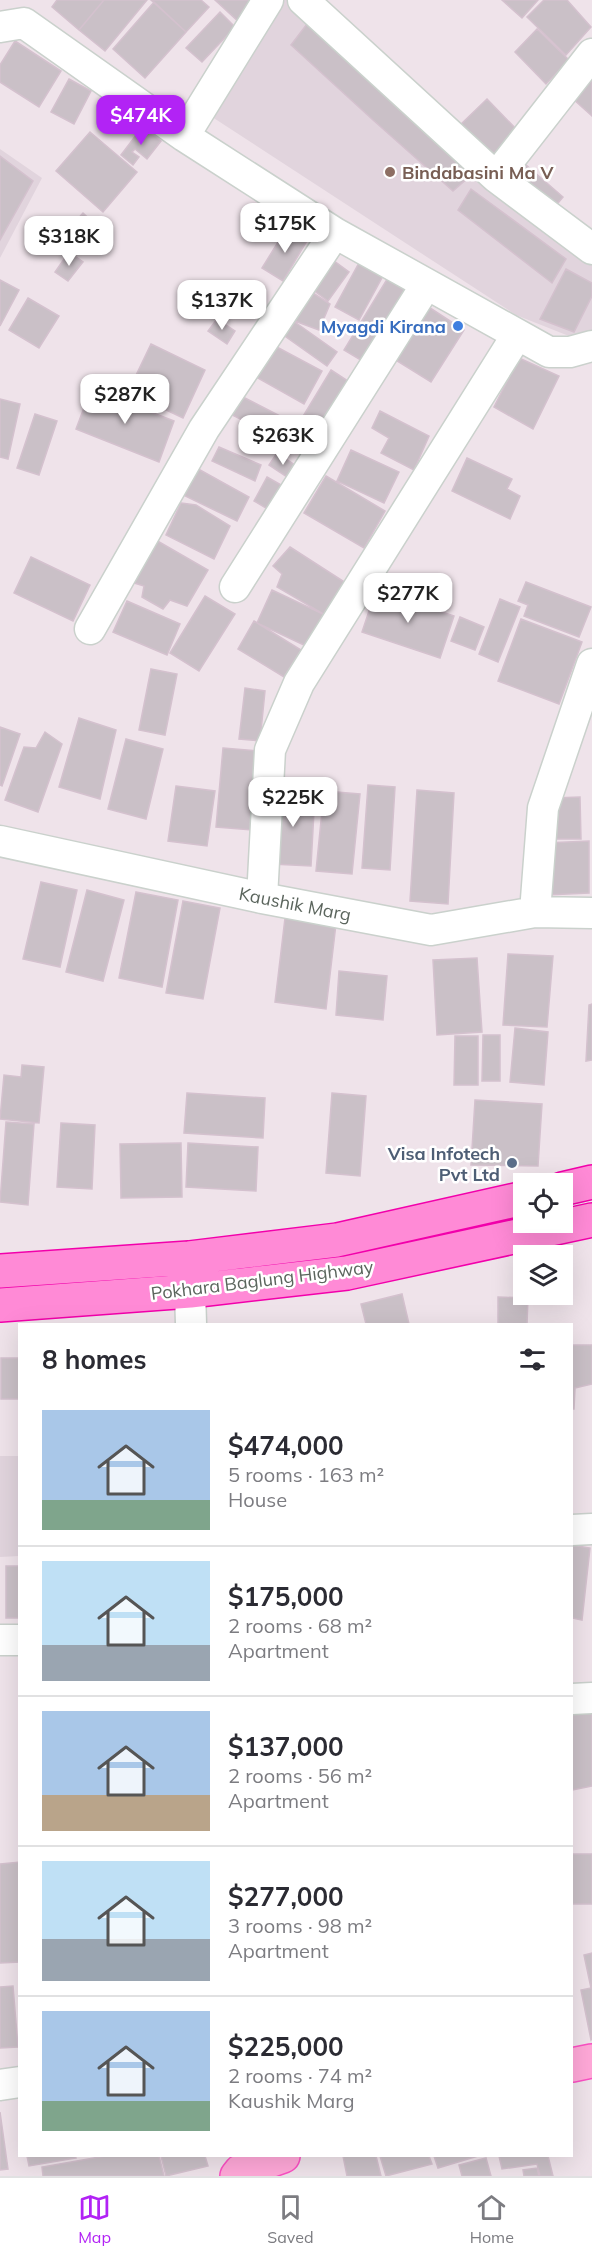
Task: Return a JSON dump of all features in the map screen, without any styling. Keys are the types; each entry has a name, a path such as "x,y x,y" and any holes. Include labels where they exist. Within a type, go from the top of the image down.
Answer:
{"highway":[{"path":"573,1186 592,1182"},
{"name":"Pokhara Baglung Highway","path":"0,1271 189,1258 338,1240 513,1200"},
{"name":"Pokhara Baglung Highway","path":"0,1305 190,1291 347,1273 592,1220"}],"main road":[{"path":"573,2065 592,2061"},
{"path":"237,2176 241,2170 280,2157"}],"street":[{"path":"184,136 268,0"},
{"path":"303,0 496,177 592,249"},
{"path":"0,27 24,23 184,136 335,233 549,352 570,352 592,346"},
{"path":"496,177 592,54"},
{"path":"90,629 204,429 335,233"},
{"path":"235,587 247,572 426,285"},
{"path":"262,898 270,750 299,683 517,334"},
{"path":"535,912 543,808 592,664"},
{"name":"Kaushik Marg","path":"0,841 262,898 431,930 535,912 592,913"},
{"path":"190,1291 191,1323"},
{"path":"573,1530 592,1529"},
{"path":"0,1640 18,1640"},
{"path":"573,1699 592,1698"},
{"path":"0,2085 18,2082"}],"shaded area":[{"name":"Bindabasini Ma V","path":"284,0 300,0 592,258 592,330 584,342 516,315 206,113"},
{"path":"0,149 42,178 0,258"},
{"path":"0,1456 18,1456 18,1556 0,1557"}],"building":[{"path":"57,0 104,0 79,30 52,7"},
{"path":"104,0 147,0 105,51 79,30"},
{"path":"151,0 201,0 209,7 186,32"},
{"path":"215,0 255,0 240,23"},
{"path":"502,0 538,0 522,18"},
{"path":"544,0 567,0 591,27 566,55 527,17"},
{"path":"154,2 186,32 145,78 113,49"},
{"path":"220,12 235,27 202,62 186,48"},
{"path":"310,20 477,170 453,191 373,120 291,45"},
{"path":"537,29 569,60 546,84 515,52"},
{"path":"15,41 61,71 39,107 0,82 0,65"},
{"path":"69,79 91,91 74,124 51,112"},
{"path":"592,80 592,116 572,98"},
{"path":"487,99 519,132 491,160 458,127"},
{"path":"143,126 161,141 147,159 135,149 132,152 139,157 133,165 121,155"},
{"path":"90,132 137,172 103,212 56,171"},
{"path":"0,156 33,181 0,240"},
{"path":"525,164 563,197 548,215 510,181"},
{"path":"471,189 566,259 552,283 458,210"},
{"path":"83,213 95,224 74,248 62,236"},
{"path":"288,226 308,239 283,281 262,268"},
{"path":"69,252 83,262 68,281 55,272"},
{"path":"326,255 349,272 328,301 305,284"},
{"path":"360,261 384,274 359,320 335,307"},
{"path":"566,269 592,283 592,296 574,332 540,319"},
{"path":"389,276 409,288 364,362 344,350"},
{"path":"0,280 19,290 0,326"},
{"path":"304,287 330,304 319,330 292,320"},
{"path":"28,298 59,316 39,348 9,330"},
{"path":"427,306 464,330 431,382 394,359"},
{"path":"217,319 235,331 227,344 208,331"},
{"path":"292,320 337,352 327,366 282,334"},
{"path":"151,344 205,370 183,418 128,392"},
{"path":"273,345 322,371 304,404 256,377"},
{"path":"519,358 559,376 533,429 494,407"},
{"path":"331,370 351,383 322,430 302,418"},
{"path":"91,389 174,421 159,462 76,429"},
{"path":"239,395 288,420 279,438 230,414"},
{"path":"0,399 20,404 8,459 0,457"},
{"path":"380,411 429,436 414,470 381,453 389,438 372,428"},
{"path":"35,414 57,421 39,475 17,468"},
{"path":"219,447 261,465 255,481 212,461"},
{"path":"351,450 399,472 384,503 337,481"},
{"path":"277,453 298,467 290,479 269,465"},
{"path":"467,458 512,479 507,489 520,496 510,519 452,491"},
{"path":"191,465 249,497 237,521 177,492"},
{"path":"326,476 385,511 364,548 304,513"},
{"path":"267,477 290,490 276,514 254,501"},
{"path":"181,503 196,505 230,526 214,559 166,535"},
{"path":"154,539 208,570 187,606 170,600 163,609 142,597 144,586 131,582"},
{"path":"290,547 346,583 325,615 277,587 282,574 273,566"},
{"path":"31,557 90,585 73,621 14,593"},
{"path":"526,582 591,607 579,637 524,616 528,605 518,601"},
{"path":"272,590 325,615 306,646 257,623"},
{"path":"376,590 454,616 440,658 362,632"},
{"path":"205,596 235,614 199,671 170,653"},
{"path":"500,599 520,607 498,662 479,654"},
{"path":"127,601 180,624 167,655 113,632"},
{"path":"460,617 484,627 475,650 451,641"},
{"path":"521,619 582,642 559,704 498,681"},
{"path":"254,621 301,650 284,677 238,649"},
{"path":"151,669 177,674 165,735 139,730"},
{"path":"245,688 265,691 260,741 239,739"},
{"path":"79,718 116,730 100,799 59,787"},
{"path":"0,727 20,734 2,786 0,785"},
{"path":"45,732 62,744 38,812 5,800 24,747 36,748"},
{"path":"126,739 163,749 146,819 108,809"},
{"path":"223,748 259,751 252,830 216,827"},
{"path":"368,785 395,787 390,870 362,868"},
{"path":"176,786 215,791 207,846 168,841"},
{"path":"276,790 315,793 311,866 272,864"},
{"path":"417,790 454,793 448,904 410,901"},
{"path":"324,791 360,794 352,874 316,871"},
{"path":"580,797 581,839 554,839 553,798"},
{"path":"589,841 589,893 547,895 545,843"},
{"path":"41,882 77,890 60,967 23,959"},
{"path":"87,890 124,900 103,981 66,972"},
{"path":"136,892 178,900 162,987 119,978"},
{"path":"183,901 220,908 203,999 166,993"},
{"path":"285,918 336,924 326,1009 275,1002"},
{"path":"508,954 553,956 547,1027 503,1025"},
{"path":"477,958 482,1032 437,1035 433,960"},
{"path":"339,971 387,976 383,1020 336,1015"},
{"path":"592,1004 592,1060 586,1061 589,1005"},
{"path":"515,1028 548,1032 544,1085 510,1082"},
{"path":"483,1035 500,1035 500,1081 482,1081"},
{"path":"455,1036 478,1036 478,1085 454,1085"},
{"path":"22,1065 44,1067 39,1123 0,1119 4,1075 21,1077"},
{"path":"187,1093 265,1098 263,1138 184,1133"},
{"path":"332,1093 366,1096 360,1176 326,1173"},
{"path":"475,1100 542,1104 538,1166 471,1165"},
{"path":"6,1122 34,1124 28,1205 0,1202"},
{"path":"61,1123 95,1125 92,1189 57,1187"},
{"path":"181,1143 182,1197 121,1198 120,1144"},
{"path":"188,1143 258,1147 256,1191 186,1187"},
{"path":"402,1294 409,1323 366,1323 361,1304"},
{"path":"498,1297 513,1298 513,1305 528,1305 527,1323 498,1323"},
{"path":"573,1345 592,1345 592,1384 575,1388 574,1409"},
{"path":"1,1358 18,1358 18,1399 1,1399"},
{"path":"573,1545 590,1548 582,1620 573,1618"},
{"path":"6,1566 18,1566 18,1618 6,1618"},
{"path":"592,1708 592,1786 573,1790 573,1711"},
{"path":"573,1854 592,1854 592,1904 573,1904"},
{"path":"18,1862 18,1962 0,1963 0,1864"},
{"path":"592,1953 591,2040 581,1990 591,1988 584,1955"},
{"path":"13,1986 18,2047 0,2048 0,1987"},
{"path":"0,2112 8,2169 0,2170"},
{"path":"27,2157 76,2158 29,2166"},
{"path":"99,2157 159,2157 164,2176 43,2176 42,2167"},
{"path":"161,2157 205,2157 208,2166 166,2176"},
{"path":"343,2157 376,2157 381,2176 347,2176"},
{"path":"380,2157 429,2157 432,2164 386,2176"},
{"path":"434,2157 475,2157 438,2168"},
{"path":"499,2157 548,2157 553,2176 540,2176 537,2164 502,2169"},
{"path":"486,2158 491,2176 462,2176 459,2165"},
{"path":"537,2168 539,2176 524,2176 523,2170"}],"place":[{"name":"Bindabasini Ma V","path":"390,172"},
{"name":"Myagdi Kirana","path":"458,326"},
{"name":"Visa Infotech Pvt Ltd","path":"512,1163"}]}
